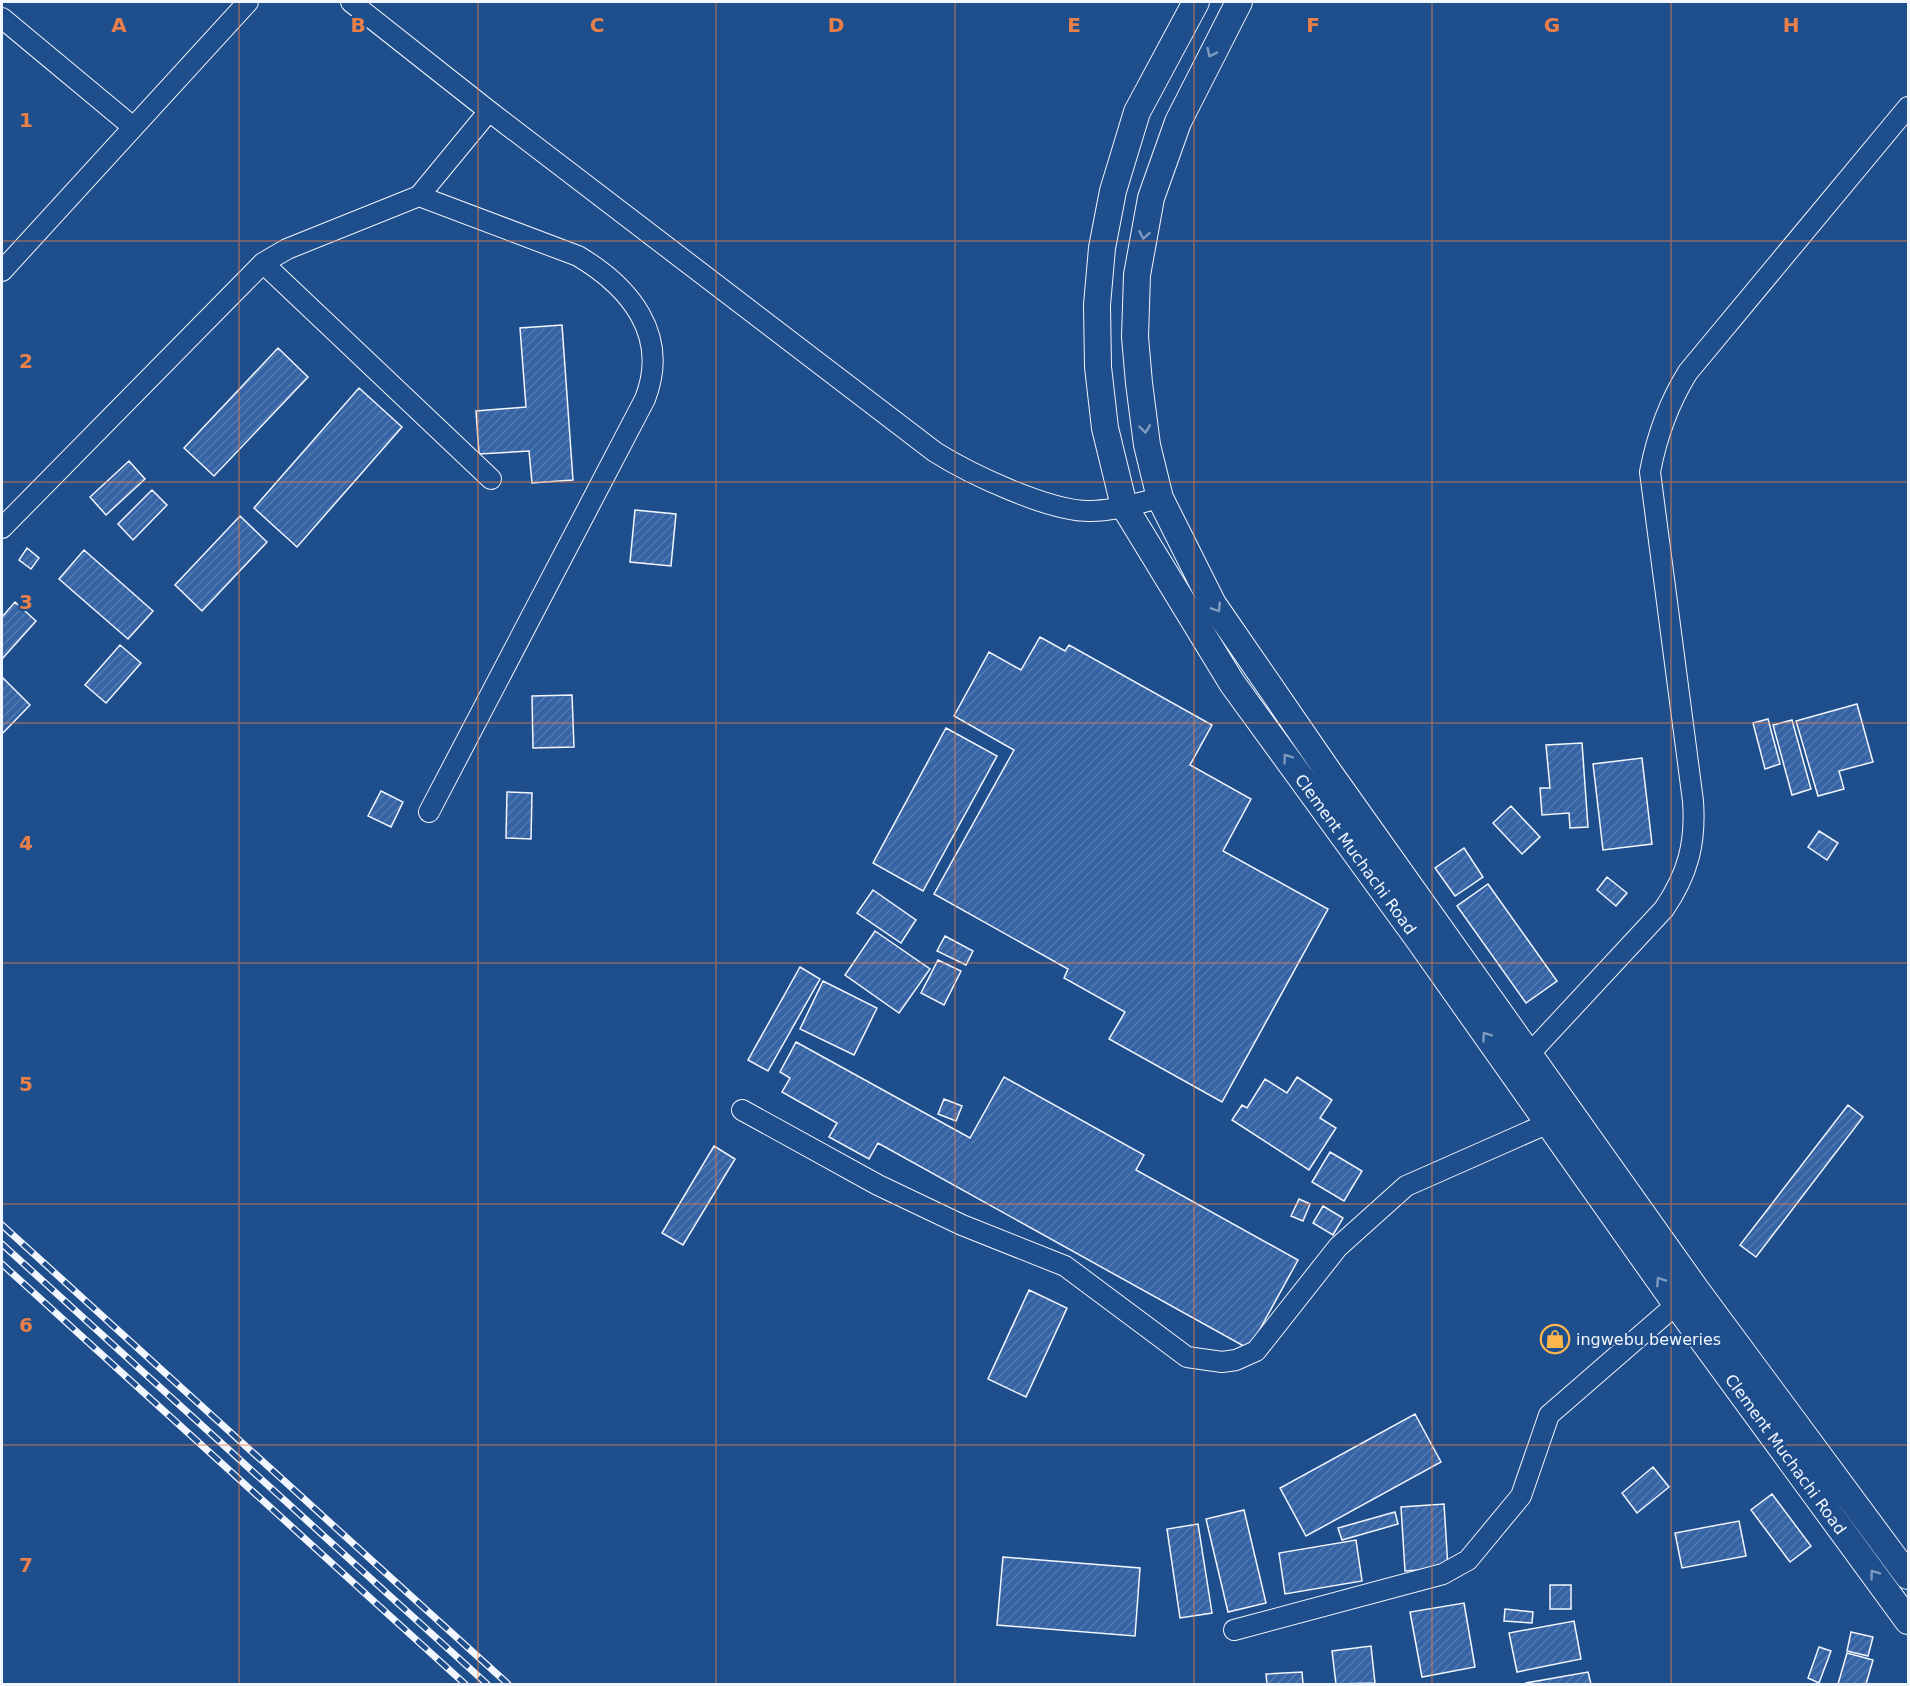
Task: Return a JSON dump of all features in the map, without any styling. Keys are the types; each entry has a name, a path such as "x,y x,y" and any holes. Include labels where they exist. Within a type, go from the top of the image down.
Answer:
{"main road":[{"name":"Clement Muchachi Road","path":"1196,2 1137,112 1113,191 1102,248 1097,305 1098,367 1105,428 1124,507 1232,683 1419,940 1512,1074 1559,1118"},
{"name":"Clement Muchachi Road","path":"1239,2 1178,122 1151,198 1137,276 1135,337 1139,383 1147,445 1160,498 1213,604 1529,1053 1559,1118 1686,1296 1908,1621"},
{"name":"Clement Muchachi Road","path":"1686,1296 1908,1576"}],"street":[{"path":"2,271 248,2"},
{"path":"351,2 489,111 943,457 967,471 1050,503 1090,512 1160,498"},
{"path":"2,18 133,127"},
{"path":"1512,1074 1664,909 1682,883 1690,852 1695,824 1693,801 1650,472 1655,442 1664,417 1688,372 1908,106"},
{"path":"2,528 263,263 287,249 420,196 489,111"},
{"path":"420,196 578,256 602,270 620,286 645,322 652,362 651,382 645,399 429,812"},
{"path":"263,263 491,479"},
{"path":"742,1110 878,1185 962,1225 1065,1266 1187,1357 1222,1362 1236,1360 1256,1351 1338,1247 1406,1186 1559,1118"},
{"path":"1233,1630 1443,1574 1468,1560 1521,1496 1548,1415 1686,1296"}],"building":[{"path":"562,325 573,480 532,483 529,451 479,454 476,411 526,407 520,328"},
{"path":"278,348 308,377 214,476 184,448"},
{"path":"359,388 402,427 297,547 254,508"},
{"path":"129,461 145,479 106,515 90,497"},
{"path":"152,490 167,505 133,540 118,524"},
{"path":"635,510 676,514 671,566 630,562"},
{"path":"240,516 267,542 202,611 175,585"},
{"path":"27,548 39,558 31,569 19,560"},
{"path":"84,550 153,611 128,639 59,579"},
{"path":"15,602 36,621 2,659 2,617"},
{"path":"1040,637 1065,651 1069,645 1212,725 1190,765 1251,799 1223,851 1328,909 1222,1102 1109,1039 1125,1012 1064,978 1068,969 934,894 1014,750 954,716 989,652 1021,670"},
{"path":"120,645 141,663 106,703 85,685"},
{"path":"2,677 30,705 2,734"},
{"path":"572,695 574,747 533,748 532,696"},
{"path":"1857,704 1873,762 1839,771 1844,789 1818,796 1796,721"},
{"path":"1768,719 1780,764 1765,769 1753,723"},
{"path":"1792,720 1811,789 1792,795 1773,725"},
{"path":"946,728 997,756 923,891 873,863"},
{"path":"1582,743 1588,827 1570,828 1569,813 1542,815 1540,788 1550,788 1546,745"},
{"path":"1642,758 1652,844 1603,850 1593,764"},
{"path":"381,791 403,802 391,827 368,816"},
{"path":"507,792 532,793 531,839 506,838"},
{"path":"1511,806 1540,837 1522,854 1493,823"},
{"path":"1819,831 1838,843 1827,860 1808,847"},
{"path":"1464,848 1483,877 1455,896 1435,868"},
{"path":"1607,877 1627,893 1616,906 1597,890"},
{"path":"1488,884 1557,981 1526,1003 1457,906"},
{"path":"873,890 916,920 901,943 857,913"},
{"path":"875,931 930,969 899,1013 845,975"},
{"path":"945,936 973,951 966,965 937,951"},
{"path":"938,960 961,971 944,1005 921,993"},
{"path":"800,967 820,979 768,1071 748,1060"},
{"path":"823,981 877,1008 854,1055 800,1029"},
{"path":"796,1042 970,1138 1004,1077 1144,1155 1136,1170 1298,1260 1249,1349 878,1143 869,1159 829,1137 837,1123 782,1092 790,1078 780,1072"},
{"path":"1297,1077 1332,1100 1320,1118 1336,1128 1309,1170 1232,1120 1242,1105 1247,1108 1265,1079 1287,1093"},
{"path":"944,1099 962,1106 956,1121 938,1114"},
{"path":"1848,1105 1863,1117 1756,1257 1740,1245"},
{"path":"714,1146 735,1159 683,1245 662,1233"},
{"path":"1330,1152 1362,1171 1344,1201 1312,1182"},
{"path":"1299,1199 1310,1204 1303,1221 1291,1216"},
{"path":"1323,1206 1343,1218 1333,1235 1313,1223"},
{"path":"1029,1290 1067,1308 1026,1397 988,1379"},
{"path":"1415,1414 1441,1462 1306,1536 1280,1488"},
{"path":"1653,1467 1669,1487 1637,1513 1622,1493"},
{"path":"1772,1494 1811,1546 1790,1562 1751,1510"},
{"path":"1444,1504 1448,1568 1405,1571 1401,1507"},
{"path":"1244,1510 1266,1603 1228,1612 1206,1519"},
{"path":"1395,1512 1398,1524 1342,1540 1338,1528"},
{"path":"1739,1521 1746,1556 1682,1568 1675,1533"},
{"path":"1198,1524 1212,1613 1180,1618 1167,1529"},
{"path":"1356,1540 1362,1581 1285,1594 1279,1553"},
{"path":"1003,1557 1140,1568 1135,1636 997,1625"},
{"path":"1550,1585 1571,1585 1571,1609 1550,1609"},
{"path":"1464,1603 1475,1667 1422,1677 1410,1612"},
{"path":"1505,1609 1533,1612 1532,1623 1504,1621"},
{"path":"1574,1621 1581,1659 1517,1672 1509,1633"},
{"path":"1851,1632 1873,1637 1868,1656 1847,1651"},
{"path":"1371,1646 1375,1683 1336,1684 1332,1651"},
{"path":"1819,1647 1831,1651 1819,1683 1808,1678"},
{"path":"1847,1653 1873,1660 1866,1684 1838,1684"},
{"path":"1302,1672 1303,1684 1267,1684 1266,1674"},
{"path":"1588,1672 1591,1684 1526,1684 1526,1683"}],"railway":[{"path":"2,1225 508,1684"},
{"path":"2,1244 487,1684"},
{"path":"2,1264 465,1684"}],"place":[{"name":"ingwebu beweries","path":"1555,1339"}]}
